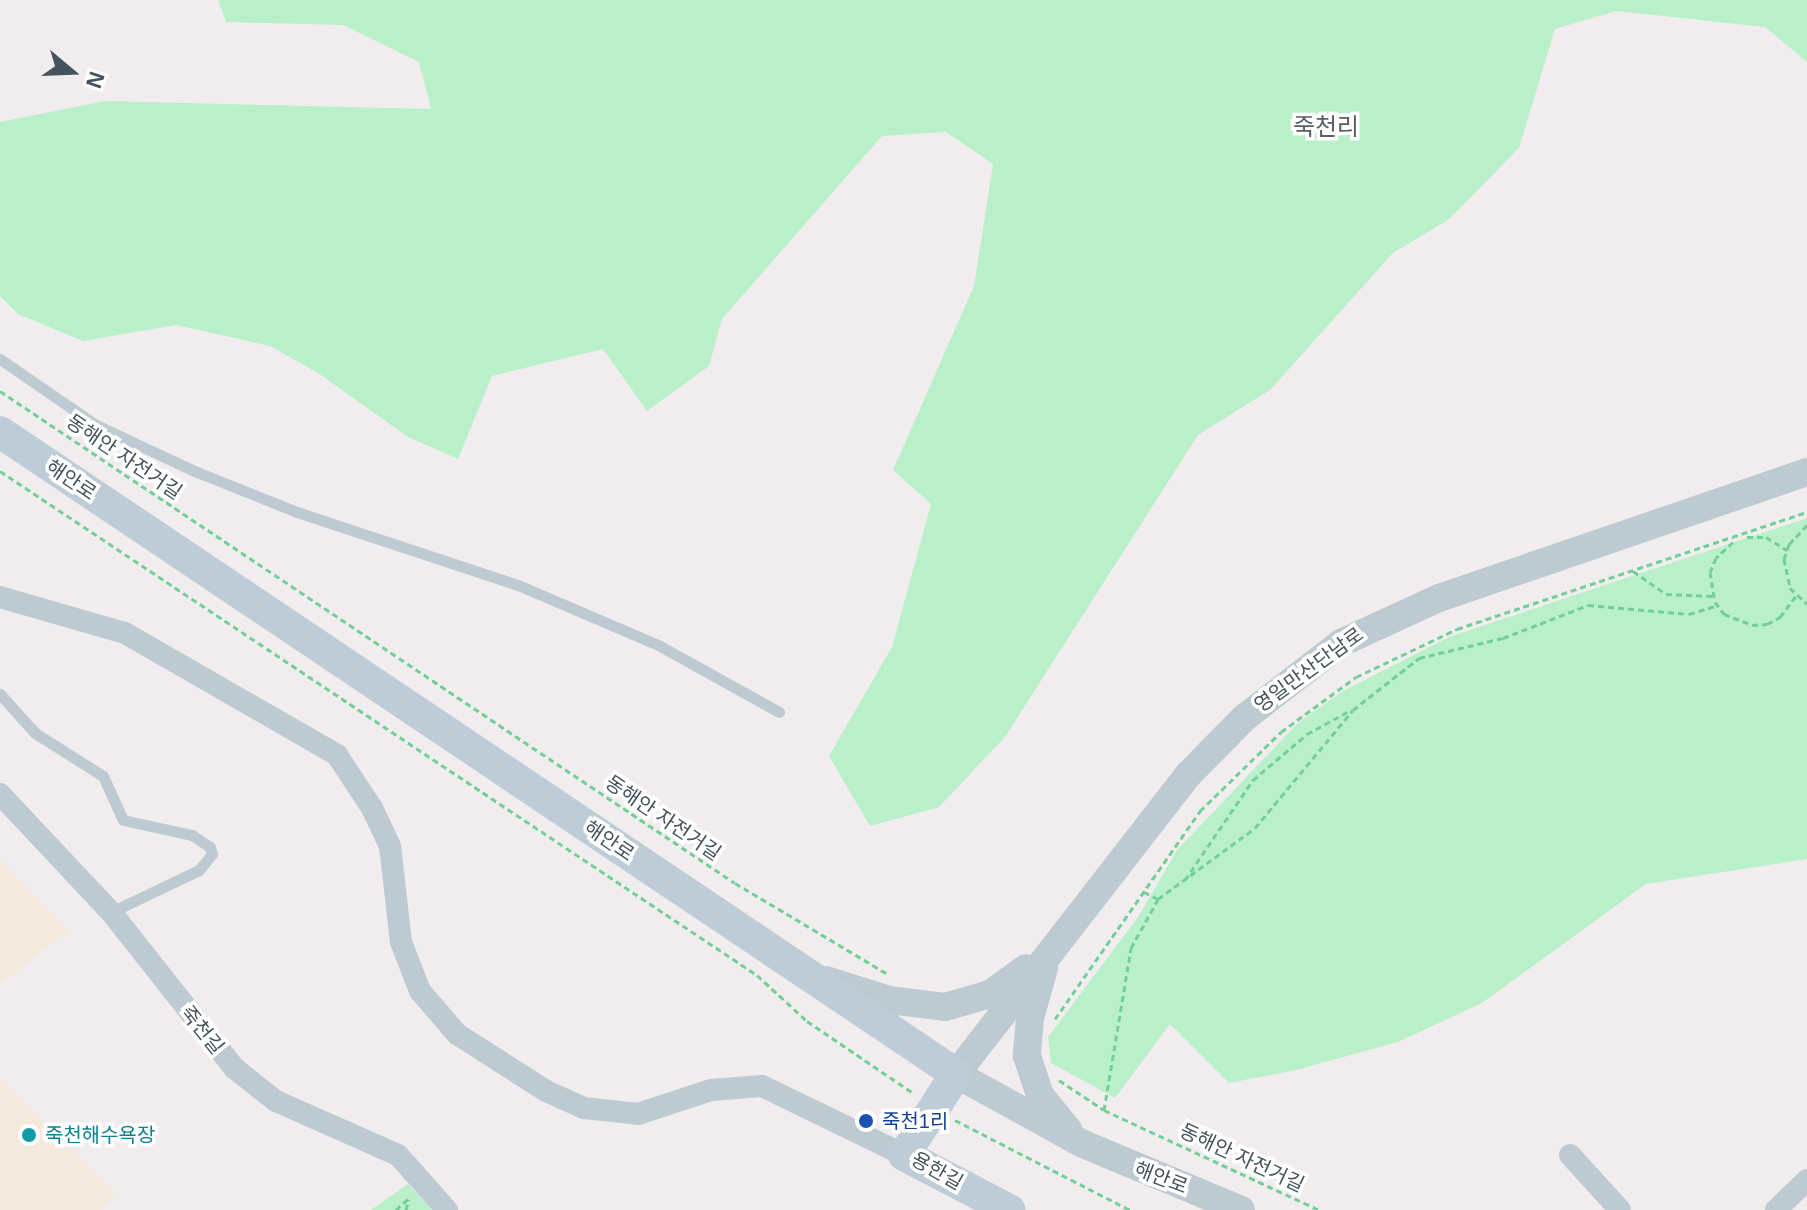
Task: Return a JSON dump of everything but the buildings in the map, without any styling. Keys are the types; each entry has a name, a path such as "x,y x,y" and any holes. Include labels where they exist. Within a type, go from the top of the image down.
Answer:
{"main road":[{"name":"해안로","path":"0,432 956,1074"},
{"name":"용한길","path":"956,1074 904,1155 1009,1210"}],"street":[{"name":"영일만산단남로","path":"956,1074 1198,764 1244,718 1341,643 1439,598 1807,472"},
{"path":"0,597 125,633 337,755 372,808 390,846 401,942 420,991 450,1027 520,1075 565,1101 621,1114 655,1111 729,1086 762,1086 904,1155"},
{"name":"죽천길","path":"0,794 111,912 234,1068 276,1101 398,1155 447,1210"},
{"path":"803,972 889,1000 945,1007 990,994 1052,948"},
{"path":"1052,948 1030,1018 1027,1056 1040,1095 1081,1143"},
{"name":"해안로","path":"956,1074 1081,1143 1241,1210"},
{"path":"1570,1155 1620,1210"},
{"path":"1776,1210 1807,1180"}],"lane":[{"path":"0,359 50,398 96,425 197,472 297,512 518,585 660,646 779,712"},
{"path":"0,694 35,733 103,776 123,820 192,835 210,847 212,854 199,870 111,912"}],"path":[{"name":"동해안 자전거길","path":"0,391 735,883 887,974"},
{"path":"0,471 757,975 807,1021 934,1107 1061,1179 1130,1210"},
{"path":"1052,1024 1200,811 1281,732 1356,677 1442,635 1633,570 1739,538 1807,512"},
{"path":"1807,525 1787,550 1785,573 1796,596 1807,604"},
{"path":"1787,550 1766,537 1739,538 1716,558 1710,572 1713,596 1718,605 1737,622 1767,624 1780,617 1796,596"},
{"path":"1633,570 1666,594 1713,596"},
{"path":"1183,884 1227,812 1253,780 1307,734 1353,710 1419,658 1503,638 1568,610 1609,605 1689,614 1718,605"},
{"path":"1104,1110 1124,1013 1131,948 1158,899 1183,884 1255,828 1353,710"},
{"path":"1144,892 1158,899"},
{"name":"동해안 자전거길","path":"1027,1056 1040,1055 1050,1074 1104,1110 1319,1210"},
{"path":"396,1210 409,1198"}],"green space":[{"path":"218,0 1807,0 1807,62 1765,27 1616,11 1555,29 1519,148 1448,220 1393,253 1270,390 1198,435 1005,737 939,807 870,826 829,756 892,647 931,504 893,470 974,286 993,164 946,132 882,136 722,319 709,366 647,411 603,349 492,376 458,459 408,437 318,373 270,346 176,325 83,341 18,314 0,296 0,122 106,101 431,109 419,62 343,25 226,22"},
{"path":"1807,518 1807,859 1646,884 1482,1003 1398,1042 1300,1069 1229,1083 1170,1024 1115,1098 1051,1063 1048,1037 1138,917 1177,850 1297,724 1343,691 1449,637"},
{"path":"408,1184 432,1210 371,1210"}],"sand":[{"path":"0,860 69,930 0,985"},
{"name":"죽천해수욕장","path":"0,1077 116,1193 100,1210 0,1210"}],"place":[{"name":"죽천1리","path":"866,1121"},
{"name":"죽천해수욕장","path":"29,1135"}],"district":[{"name":"죽천리","path":"1326,127"}]}
